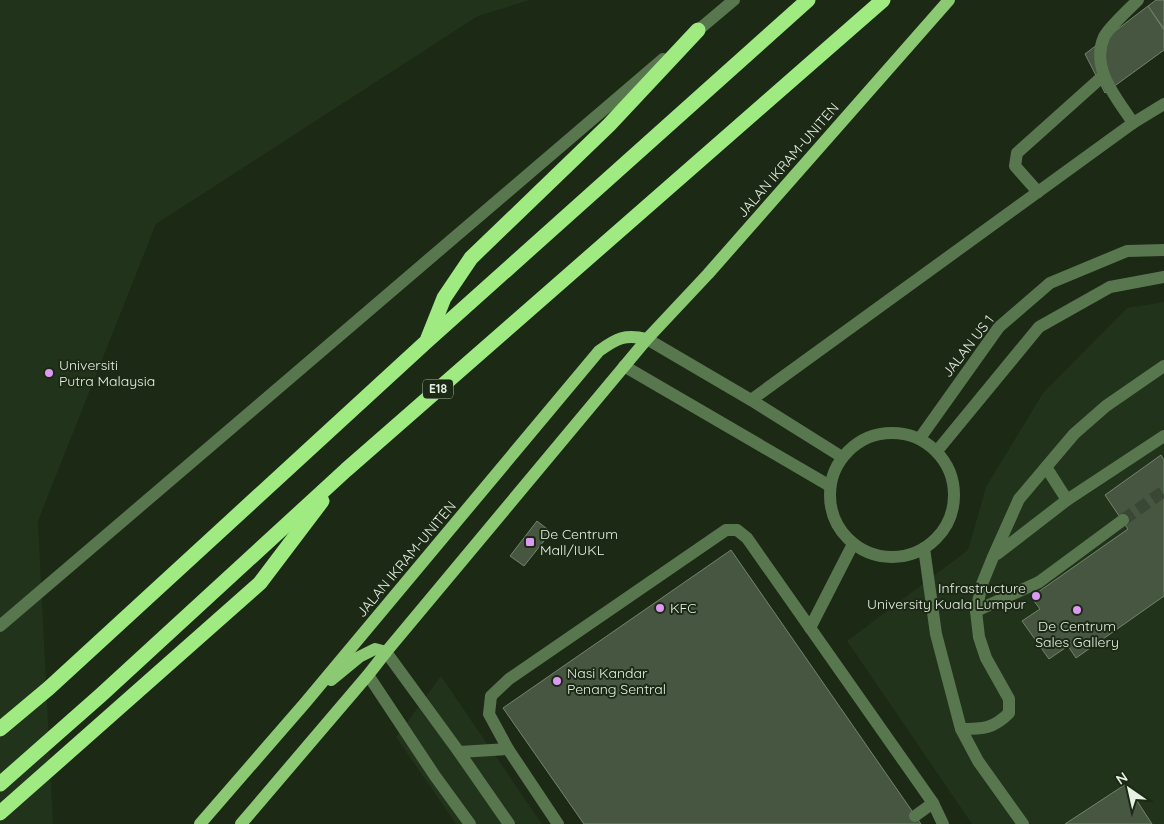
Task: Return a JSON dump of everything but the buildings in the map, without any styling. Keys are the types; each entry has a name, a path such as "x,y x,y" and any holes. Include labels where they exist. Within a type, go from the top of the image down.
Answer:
{"highway":[{"path":"0,729 49,688 426,342 808,0"},
{"name":"E18","path":"0,784 101,695 346,470 882,0"},
{"path":"426,342 444,298 471,258 609,124 698,30"},
{"path":"0,813 260,582 346,470"}],"main road":[{"name":"JALAN IKRAM-UNITEN","path":"241,824 368,675 647,339 949,0"},
{"name":"JALAN IKRAM-UNITEN","path":"200,824 305,703 599,351 615,339 632,336 647,339"},
{"path":"305,703 359,657 375,649 386,652"}],"street":[{"path":"0,626 583,126 734,0"},
{"path":"1133,123 1103,76 1099,57 1104,36 1138,0"},
{"path":"1038,192 1015,166 1017,154 1103,76"},
{"path":"751,400 1133,123 1164,104"},
{"name":"JALAN US 1","path":"920,438 999,327 1050,283 1127,251 1164,250"},
{"path":"937,451 1039,327 1110,287 1164,277"},
{"path":"647,339 751,400 842,457"},
{"path":"624,366 830,486"},
{"path":"961,729 986,728 999,723 1009,713 1009,699 986,658 979,637 976,611 982,584 1019,499 1074,434 1100,412 1164,366"},
{"path":"899,432 920,438 937,451 948,466 954,484 954,502 949,520 939,536 924,548 907,555 888,557 870,553 854,544 842,532 834,518 830,502 830,486 834,471 842,457 858,442 878,434 899,432"},
{"path":"993,557 1066,500 1164,436"},
{"path":"1046,467 1066,500"},
{"path":"976,611 1039,582 1123,520"},
{"path":"558,824 508,749 489,714 490,696 509,679 726,530 737,530 747,538 933,804 943,824"},
{"path":"810,628 854,544"},
{"path":"924,548 936,634 961,729 978,762 1023,824"},
{"path":"386,652 509,824"},
{"path":"368,675 470,824"},
{"path":"459,752 508,749"},
{"path":"915,816 933,804"}],"shaded area":[{"name":"Universiti Putra Malaysia","path":"0,0 530,0 478,16 156,224 38,521 53,824 0,824"},
{"name":"Infrastructure University Kuala Lumpur","path":"1164,302 1164,824 972,824 847,641 968,550 986,487 1043,393 1127,308"},
{"path":"441,676 542,824 456,824 396,737"}],"tunnel":[{"path":"1123,520 1164,491"}],"place":[{"name":"Universiti Putra Malaysia","path":"49,373"},
{"name":"De Centrum Mall/IUKL","path":"530,542"},
{"name":"Infrastructure University Kuala Lumpur","path":"1036,596"},
{"name":"KFC","path":"660,608"},
{"name":"De Centrum Sales Gallery","path":"1077,610"},
{"name":"Nasi Kandar Penang Sentral","path":"557,681"}]}
